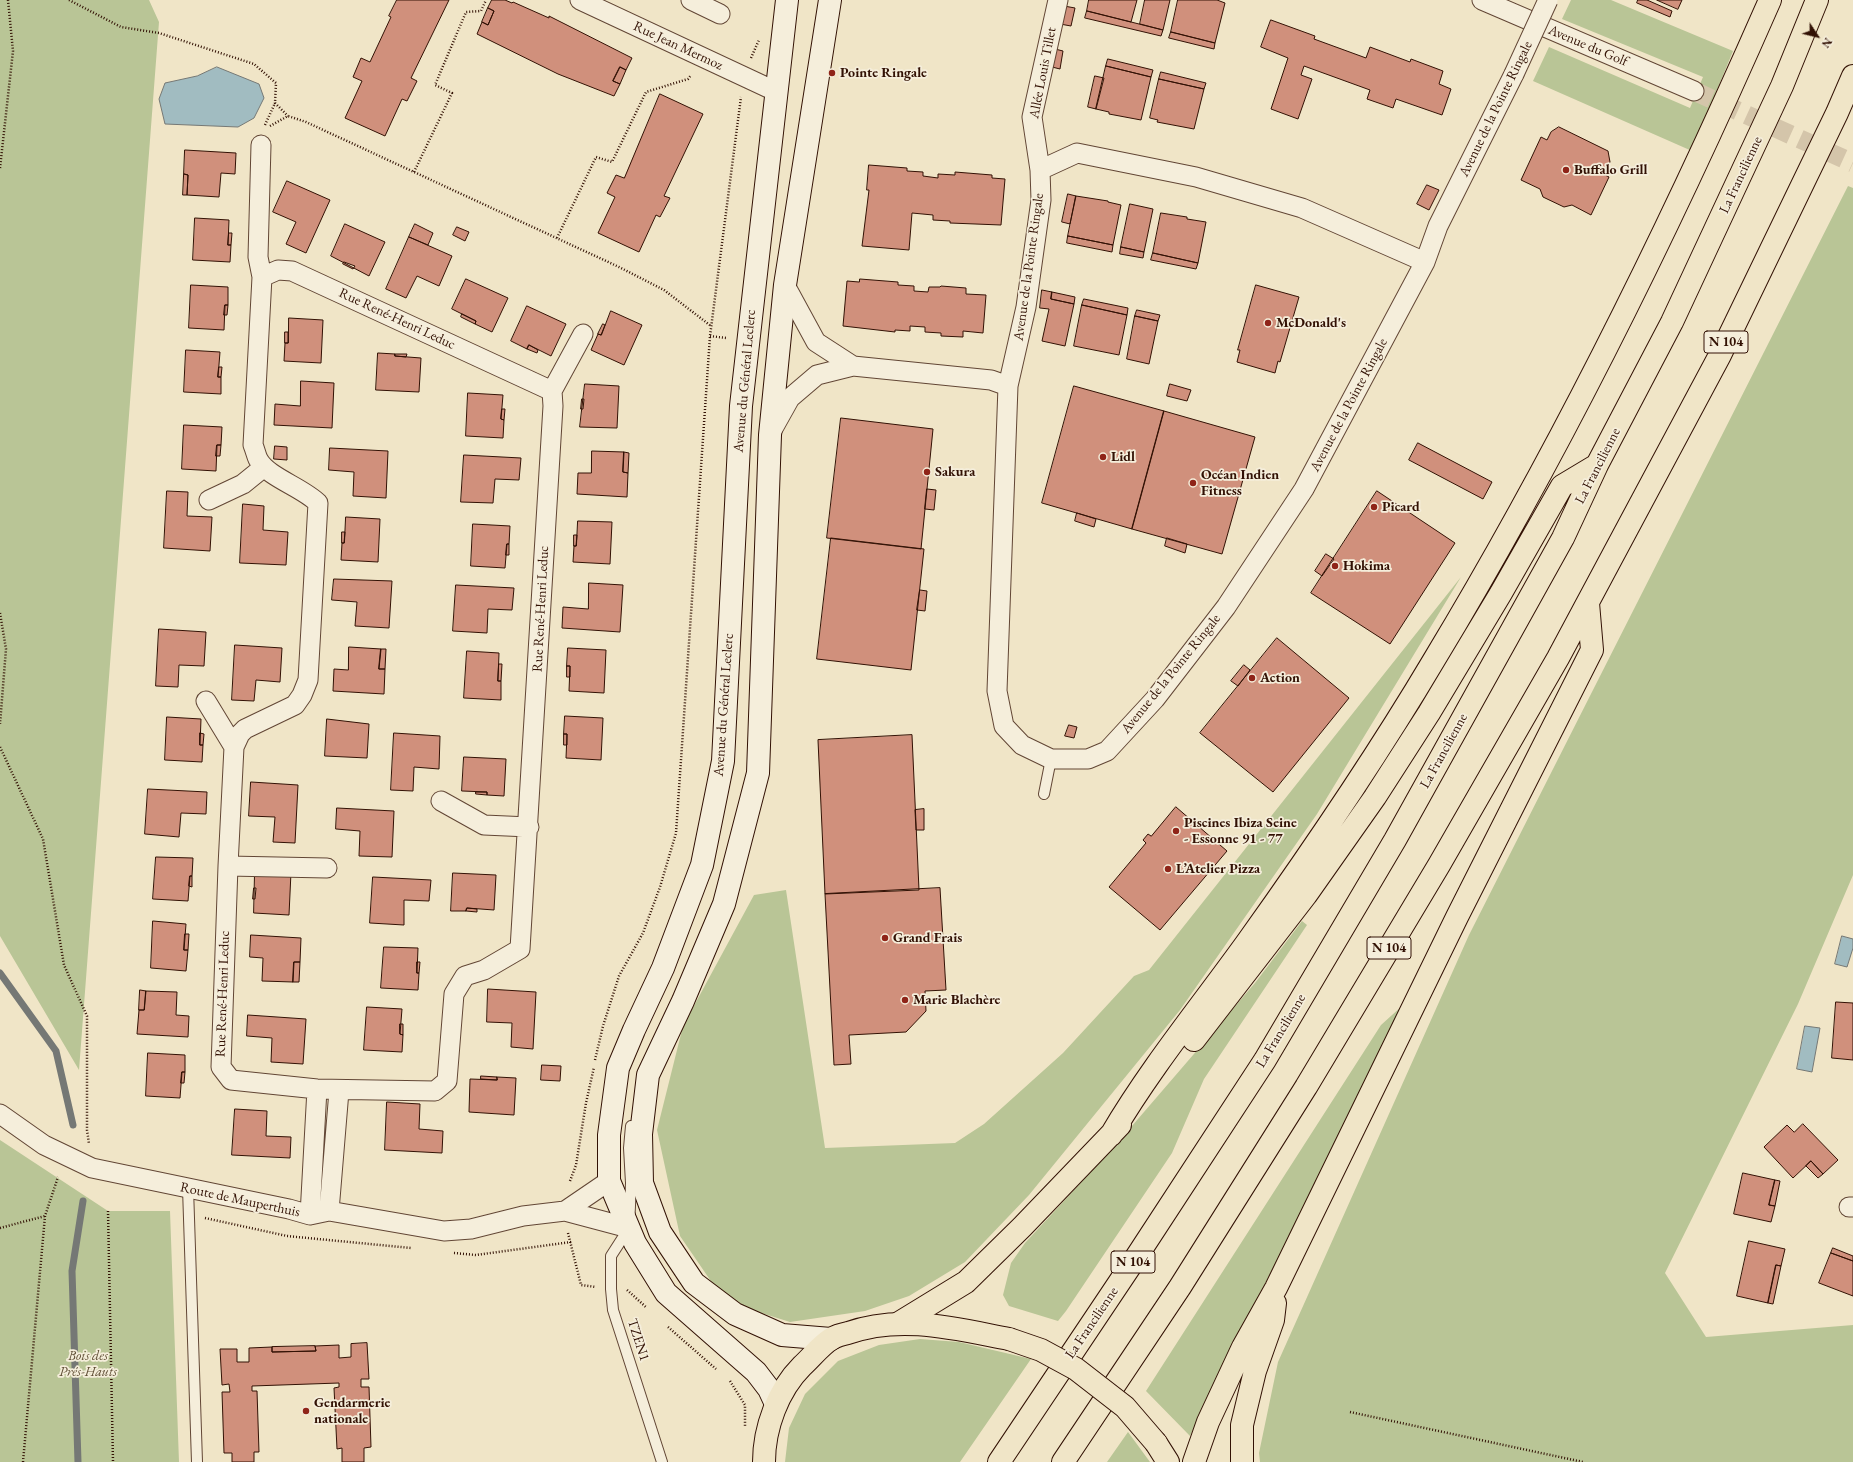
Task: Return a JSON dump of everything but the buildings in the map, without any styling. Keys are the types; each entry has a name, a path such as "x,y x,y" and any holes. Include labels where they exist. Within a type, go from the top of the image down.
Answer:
{"main road":[{"name":"Avenue du Général Leclerc","path":"776,1404 769,1389 756,1372 666,1293 636,1243 609,1181 609,1135 618,1068 663,968 702,865 723,761 741,406 787,0"},
{"path":"830,0 784,285 770,435 758,773 724,904 683,1001 648,1075 641,1134 642,1183 660,1232 694,1283 735,1314 782,1335 831,1339"},
{"path":"1111,1136 1136,1093 1251,937 1350,792 1438,654 1536,481 1631,300 1715,127 1770,0"},
{"name":"La Francilienne","path":"999,1462 1135,1259 1265,1060 1395,840 1563,538 1597,466 1676,315 1782,86 1817,0"},
{"name":"N 104","path":"1063,1462 1180,1287 1306,1087 1439,865 1558,658 1720,354 1838,113 1853,76"},
{"path":"899,1323 966,1282 1111,1136 1193,1042 1306,895 1375,797 1429,713 1501,593 1562,486 1597,466"},
{"path":"1194,1462 1208,1422 1243,1347 1276,1288 1457,917 1592,650 1588,603"},
{"path":"1242,1462 1242,1425 1255,1371 1273,1320 1276,1288"},
{"path":"764,1462 764,1449 776,1404 791,1377 831,1339 865,1326 899,1323 943,1326 1009,1339 1041,1350 1076,1369 1125,1407 1156,1443 1168,1462"}],"street":[{"name":"Rue Jean Mermoz","path":"580,0 777,92"},
{"path":"691,0 720,14"},
{"name":"Allée Louis Tillet","path":"1040,170 1032,117 1058,0"},
{"name":"Avenue du Golf","path":"1482,0 1694,91"},
{"name":"Avenue de la Pointe Ringale","path":"1040,170 1042,200 1026,308 1008,386 997,691 1004,726 1022,745 1051,759 1088,759 1107,751 1155,699 1226,607 1304,489 1425,262 1438,226 1514,74 1548,0"},
{"name":"Rue René-Henri Leduc","path":"261,145 258,257 262,277 253,444 258,460 268,472 309,494 318,503 308,680 302,695 295,704 245,728 240,734 234,747 221,1067 231,1080 339,1091 435,1091 448,1081 454,994 465,976 484,970 520,949 529,827 553,414 552,391 292,271 278,270 262,277"},
{"path":"1040,170 1077,153 1196,177 1302,208 1425,262"},
{"path":"784,285 816,342 853,366"},
{"path":"552,391 583,334"},
{"path":"770,435 790,398 817,375 853,366 991,380 1008,386"},
{"path":"209,500 243,484 264,467"},
{"path":"206,701 234,747"},
{"path":"441,801 484,825 529,827"},
{"path":"228,866 327,868"},
{"path":"310,1215 317,1089"},
{"path":"329,1211 339,1091"},
{"name":"Route de Mauperthuis","path":"0,1114 44,1145 92,1168 289,1209 310,1215 329,1211 444,1231 471,1229 524,1216 565,1211 629,1228"},
{"name":"Route de Mauperthuis","path":"565,1211 609,1181"}],"lane":[{"path":"1044,794 1051,759"},
{"path":"629,1228 631,1183 629,1148 633,1116 648,1075"},
{"path":"188,1188 197,1462"},
{"name":"TZEN1","path":"629,1228 611,1256 611,1289 613,1310 662,1462"}],"path":[{"path":"0,168 13,51 8,0"},
{"path":"69,0 121,27 159,33 254,64 276,83 275,103 263,129 288,116"},
{"path":"414,172 452,93 435,85 466,12 481,11 486,0"},
{"path":"651,1312 628,1290 581,1285 568,1231 562,1192 572,1179 576,1165 586,1103 603,1026 619,976 643,933 648,920 660,887 676,833 712,326 744,76 761,35"},
{"path":"557,238 596,157 612,162 646,92 688,79 701,56"},
{"path":"275,103 288,116 306,122 557,238 664,290 712,326"},
{"path":"0,614 6,649 0,724"},
{"path":"0,747 43,839 64,965 87,1016 87,1130 92,1168"},
{"path":"23,1462 45,1216 58,1177"},
{"path":"108,1211 113,1462"},
{"path":"0,1228 45,1216"},
{"path":"663,1322 719,1371"},
{"path":"729,1379 745,1405 744,1434"},
{"path":"1350,1412 1584,1462"}],"green space":[{"path":"0,0 149,0 159,22 79,1070 0,936"},
{"path":"1571,0 1611,0 1733,51 1692,151 1533,81 1549,47 1690,108 1703,77 1562,19"},
{"path":"1848,186 1853,188 1853,875 1798,1004 1665,1273 1706,1337 1853,1325 1853,1462 1260,1462 1259,1453 1278,1362 1469,935"},
{"path":"1461,577 1317,814 1180,1010 1029,1195 965,1262 909,1296 865,1311 790,1322 752,1310 717,1290 680,1236 657,1130 683,1026 754,895 786,890 825,1148 955,1143 984,1124 1063,1053 1134,976 1149,970"},
{"path":"1302,921 1307,925 1204,1079 1172,1153 1066,1311 1058,1321 1009,1306 1003,1295 1011,1263 1025,1243 1113,1148 1255,983"},
{"path":"1402,1006 1190,1436 1146,1391 1381,1025"},
{"name":"Bois des Prés-Hauts","path":"0,1140 108,1211 170,1211 179,1462 0,1462"},
{"path":"920,1339 959,1342 1031,1359 960,1462 785,1462 789,1428 805,1394 838,1361 879,1345"},
{"path":"1128,1432 1150,1462 1107,1462"}],"water":[{"path":"217,67 259,84 264,98 254,118 238,127 165,124 159,99 165,83 197,76"},
{"path":"1842,936 1853,939 1853,948 1847,967 1835,964"},
{"path":"1805,1026 1820,1028 1812,1072 1797,1069"}],"waterway":[{"path":"0,973 56,1051 73,1125"},
{"path":"78,1462 72,1271 83,1201"}],"tunnel":[{"path":"1694,91 1853,163"}],"place":[{"name":"Pointe Ringale","path":"832,73"},
{"name":"Buffalo Grill","path":"1566,170"},
{"name":"McDonald's","path":"1268,323"},
{"name":"Lidl","path":"1103,457"},
{"name":"Sakura","path":"927,472"},
{"name":"Océan Indien Fitness","path":"1193,483"},
{"name":"Picard","path":"1374,507"},
{"name":"Hokima","path":"1335,566"},
{"name":"Action","path":"1252,678"},
{"name":"Piscines Ibiza Seine - Essonne 91 - 77","path":"1176,831"},
{"name":"L’Atelier Pizza","path":"1168,869"},
{"name":"Grand Frais","path":"885,938"},
{"name":"Marie Blachère","path":"905,1000"},
{"name":"Gendarmerie nationale","path":"306,1411"}]}
